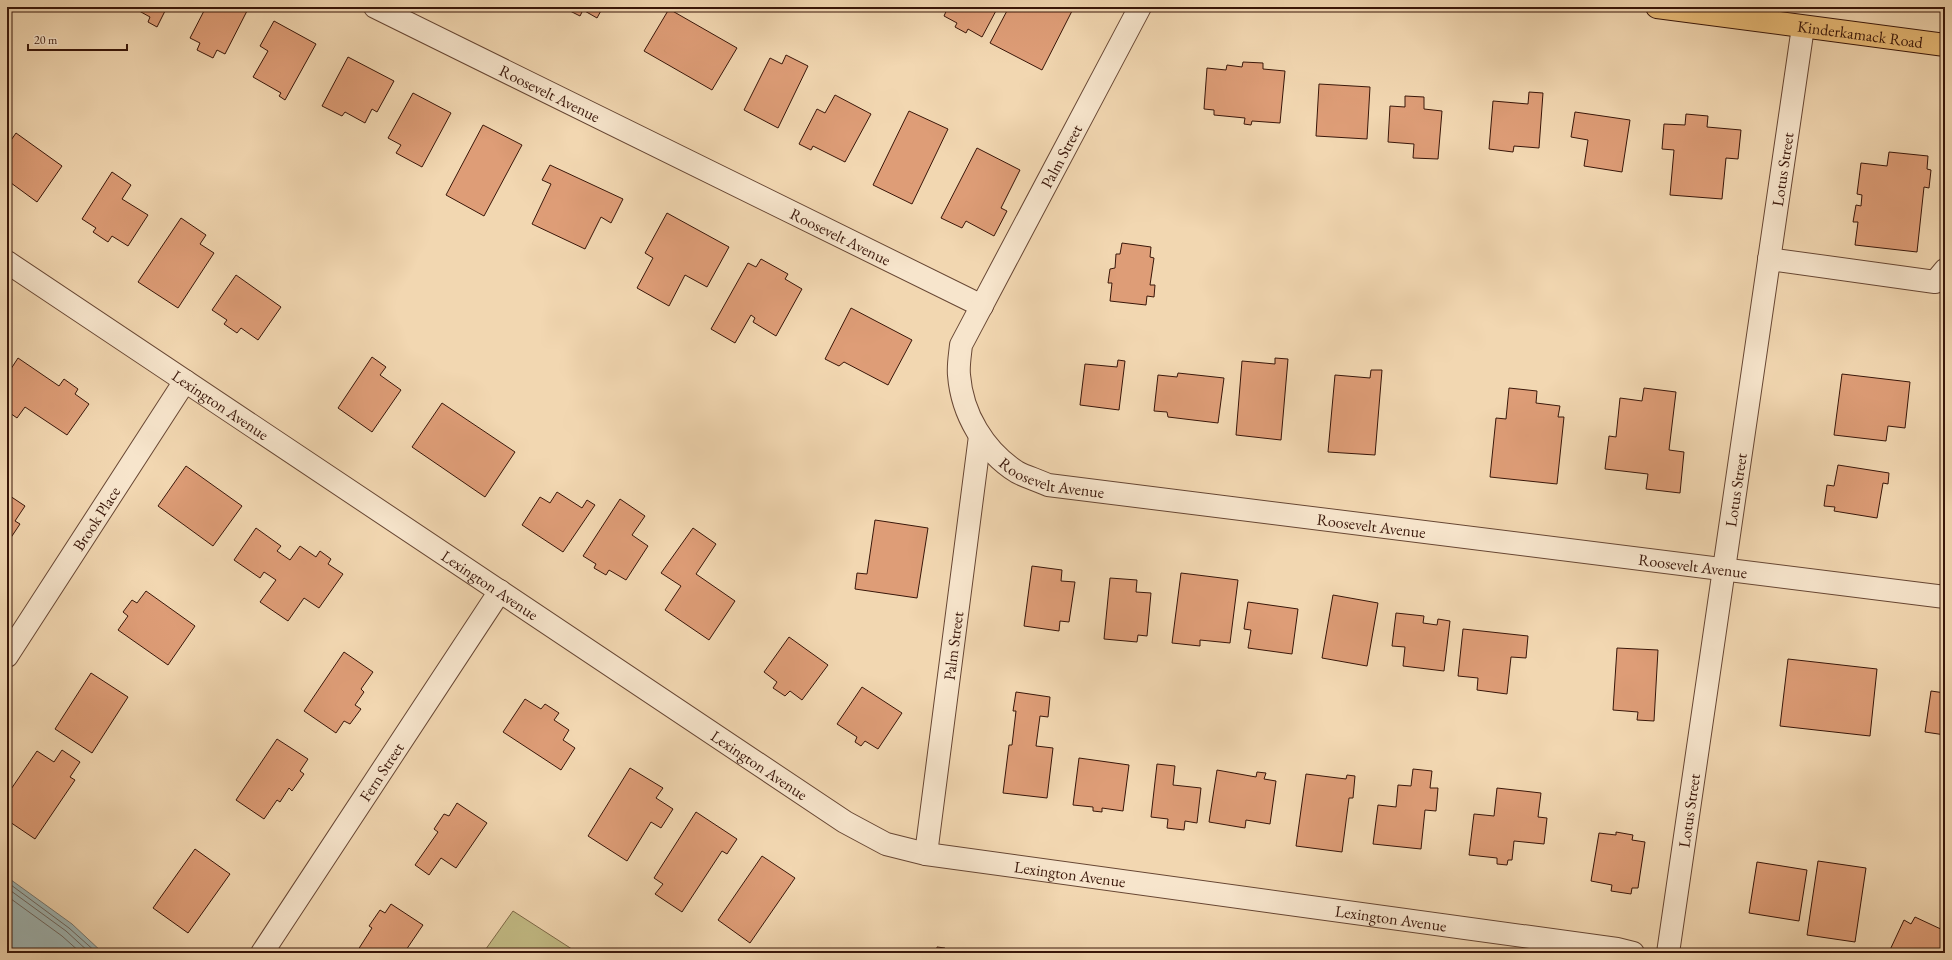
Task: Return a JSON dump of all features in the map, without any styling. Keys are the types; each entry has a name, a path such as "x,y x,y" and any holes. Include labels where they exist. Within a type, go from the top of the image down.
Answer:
{"main road":[{"name":"Kinderkamack Road","path":"1657,7 1945,45"}],"street":[{"name":"Roosevelt Avenue","path":"375,7 982,306 961,345 959,375 965,408 980,436 990,449 1018,472 1048,485 1945,597"},
{"name":"Palm Street","path":"982,306 1140,7"},
{"name":"Lotus Street","path":"1668,953 1803,27"},
{"path":"1769,259 1935,282 1945,270"},
{"name":"Lexington Avenue","path":"7,262 845,822 886,844 926,854 1601,946 1633,953"},
{"name":"Brook Place","path":"7,656 185,381"},
{"name":"Palm Street","path":"926,854 980,436"},
{"name":"Fern Street","path":"262,953 500,591"}],"shaded area":[{"path":"513,911 578,953 483,953"}],"water":[{"path":"7,877 72,924 103,953 7,953"}],"building":[{"path":"132,7 167,7 157,27 148,22 150,17"},
{"path":"206,7 243,7 248,9 225,54 217,50 213,58 197,50 200,43 190,38"},
{"path":"567,7 603,7 597,18 583,10 580,16 566,9"},
{"path":"948,7 998,7 982,37 968,29 966,33 955,27 957,23 944,16"},
{"path":"1009,7 1065,7 1072,11 1042,70 990,43"},
{"path":"669,9 737,48 712,90 644,51"},
{"path":"274,21 316,44 285,100 279,96 281,93 253,77 268,51 260,46"},
{"path":"786,55 808,66 778,128 744,110 770,58 782,64"},
{"path":"348,57 394,81 377,112 372,109 365,123 345,112 342,116 322,106"},
{"path":"1243,62 1263,63 1263,69 1285,71 1280,123 1252,121 1251,125 1244,124 1245,118 1214,115 1214,110 1204,109 1207,68 1226,70 1227,65 1242,67"},
{"path":"1319,84 1370,87 1367,139 1316,136"},
{"path":"1529,92 1543,93 1539,148 1514,146 1513,152 1489,149 1493,101 1528,104"},
{"path":"413,93 451,113 422,167 396,153 401,145 388,138"},
{"path":"835,95 871,114 845,162 813,146 811,150 799,144 817,109 825,113"},
{"path":"1405,96 1424,97 1424,109 1442,111 1438,159 1413,158 1414,144 1388,142 1390,106 1405,107"},
{"path":"909,111 948,129 912,204 873,185"},
{"path":"1575,112 1630,120 1622,172 1584,166 1588,140 1571,137"},
{"path":"1686,114 1708,116 1707,127 1741,130 1738,159 1726,158 1722,199 1670,195 1674,150 1662,149 1664,124 1685,125"},
{"path":"483,125 522,145 484,216 446,195"},
{"path":"16,133 62,166 37,202 7,180 7,146"},
{"path":"977,148 1020,170 1001,208 1007,211 994,236 966,221 962,228 941,218"},
{"path":"1889,152 1928,156 1927,169 1931,170 1929,188 1924,187 1917,252 1855,245 1858,222 1853,222 1856,205 1861,206 1862,195 1857,194 1861,163 1887,166"},
{"path":"550,165 623,199 611,223 601,217 585,249 532,224 551,184 542,180"},
{"path":"112,172 131,185 122,199 148,215 128,246 112,236 108,242 93,232 96,228 82,219"},
{"path":"667,213 729,247 707,287 685,275 669,306 637,288 653,258 645,253"},
{"path":"181,218 206,235 200,244 214,253 178,308 138,282"},
{"path":"1122,243 1151,247 1150,257 1154,258 1150,285 1155,285 1154,297 1147,296 1146,305 1110,301 1112,283 1108,283 1110,269 1115,268 1116,254 1120,254"},
{"path":"761,259 788,274 785,279 802,289 776,336 753,322 755,318 751,315 735,343 711,329 748,263 756,267"},
{"path":"236,275 281,307 258,340 241,328 237,333 224,324 227,320 212,310"},
{"path":"851,308 912,340 888,385 844,362 839,366 825,359"},
{"path":"372,357 386,367 380,375 401,390 372,432 338,408"},
{"path":"18,358 59,386 64,379 78,389 75,394 89,404 67,435 25,407 17,418 7,411 7,375"},
{"path":"1275,358 1288,359 1281,440 1236,435 1242,361 1275,364"},
{"path":"1118,360 1125,361 1119,410 1080,405 1085,364 1117,367"},
{"path":"1371,370 1382,370 1375,455 1328,452 1335,375 1370,378"},
{"path":"1178,373 1224,378 1218,423 1168,417 1167,412 1154,411 1158,375 1177,377"},
{"path":"1842,374 1910,382 1905,428 1888,426 1886,441 1834,435"},
{"path":"1509,388 1537,391 1536,403 1560,406 1558,417 1564,417 1557,484 1490,477 1496,418 1506,419"},
{"path":"1644,388 1676,392 1669,450 1684,452 1680,493 1646,489 1648,474 1605,469 1609,436 1616,437 1620,398 1642,401"},
{"path":"442,403 515,452 485,497 412,447"},
{"path":"1838,465 1889,473 1888,484 1883,483 1877,518 1834,511 1835,507 1824,506 1827,485 1834,486"},
{"path":"186,466 242,506 213,546 158,506"},
{"path":"557,492 582,508 587,500 595,505 563,552 522,525 540,497 550,503"},
{"path":"7,494 25,506 15,521 20,524 8,542"},
{"path":"620,499 645,516 632,535 648,546 626,580 609,570 606,575 594,568 596,564 583,556"},
{"path":"875,520 928,528 917,598 855,589 857,573 867,574"},
{"path":"256,528 281,546 277,551 290,560 300,546 316,557 320,551 331,559 328,564 343,574 319,608 304,598 288,621 260,602 276,580 264,572 260,578 234,560"},
{"path":"693,528 716,544 696,574 735,601 709,640 665,610 681,586 661,573"},
{"path":"1032,566 1062,570 1061,581 1075,582 1069,622 1060,621 1059,631 1024,626"},
{"path":"1181,573 1238,580 1230,643 1200,640 1200,646 1172,643"},
{"path":"1110,578 1137,580 1136,592 1151,593 1147,636 1138,635 1137,642 1104,639"},
{"path":"146,591 195,626 168,665 118,630 128,616 123,612 132,600 137,603"},
{"path":"1333,595 1378,603 1367,666 1322,658"},
{"path":"1248,602 1298,609 1292,654 1248,648 1251,630 1244,629"},
{"path":"1396,613 1424,616 1423,623 1437,625 1438,619 1450,621 1444,671 1403,666 1405,647 1392,646"},
{"path":"1463,629 1528,636 1526,658 1511,657 1507,694 1477,690 1478,678 1458,676"},
{"path":"789,637 828,665 802,700 790,691 785,696 773,688 777,682 764,672"},
{"path":"1617,648 1658,650 1654,721 1637,720 1638,712 1613,710"},
{"path":"344,652 373,672 361,689 364,692 355,705 361,709 350,724 344,721 336,733 304,711"},
{"path":"1788,659 1877,669 1870,736 1780,726"},
{"path":"91,673 128,697 92,753 55,729"},
{"path":"862,687 902,713 878,749 865,741 861,746 855,742 857,737 837,724"},
{"path":"1931,691 1945,693 1945,735 1925,732"},
{"path":"1016,692 1050,697 1048,717 1040,716 1036,746 1053,748 1047,798 1003,793 1009,745 1012,745 1016,711 1013,711"},
{"path":"525,699 541,709 545,704 559,713 554,720 569,730 563,740 575,748 561,770 503,732"},
{"path":"277,739 308,759 300,771 304,774 292,791 289,788 280,802 277,800 264,819 236,800"},
{"path":"62,750 80,762 70,777 75,780 35,839 7,820 7,795 37,751 54,762"},
{"path":"1079,758 1129,765 1123,811 1102,808 1102,812 1093,811 1093,807 1073,805"},
{"path":"1157,764 1175,766 1173,785 1201,788 1197,823 1185,821 1184,830 1167,828 1168,819 1151,817"},
{"path":"630,768 663,788 656,798 673,809 661,828 651,822 627,861 588,836"},
{"path":"1413,769 1432,771 1430,788 1438,788 1436,811 1425,810 1421,849 1373,844 1378,805 1396,807 1398,785 1411,786"},
{"path":"1217,770 1256,777 1257,772 1266,773 1264,779 1276,781 1270,824 1246,820 1245,828 1209,822"},
{"path":"1306,774 1346,779 1347,775 1355,776 1353,798 1349,798 1342,852 1296,846"},
{"path":"1497,788 1541,793 1538,817 1547,818 1544,844 1514,841 1512,860 1508,860 1507,865 1497,864 1497,858 1469,855 1474,814 1494,816"},
{"path":"457,803 487,823 456,868 441,858 429,875 415,865 438,832 434,829 444,814 449,816"},
{"path":"696,812 737,839 727,854 722,851 682,912 655,894 663,884 654,878"},
{"path":"1616,832 1633,835 1632,840 1645,842 1638,888 1632,888 1631,894 1611,891 1612,885 1591,881 1599,833 1616,835"},
{"path":"195,849 230,874 188,933 153,908"},
{"path":"762,856 795,878 750,943 718,920"},
{"path":"1818,861 1866,868 1855,942 1807,935"},
{"path":"1757,862 1807,870 1799,921 1749,913"},
{"path":"391,904 423,925 404,953 356,953 372,928 369,926 380,910 385,913"},
{"path":"1915,917 1945,931 1945,953 1889,952 1904,920 1911,924"},
{"path":"937,947 945,948 945,953 936,953"}]}
